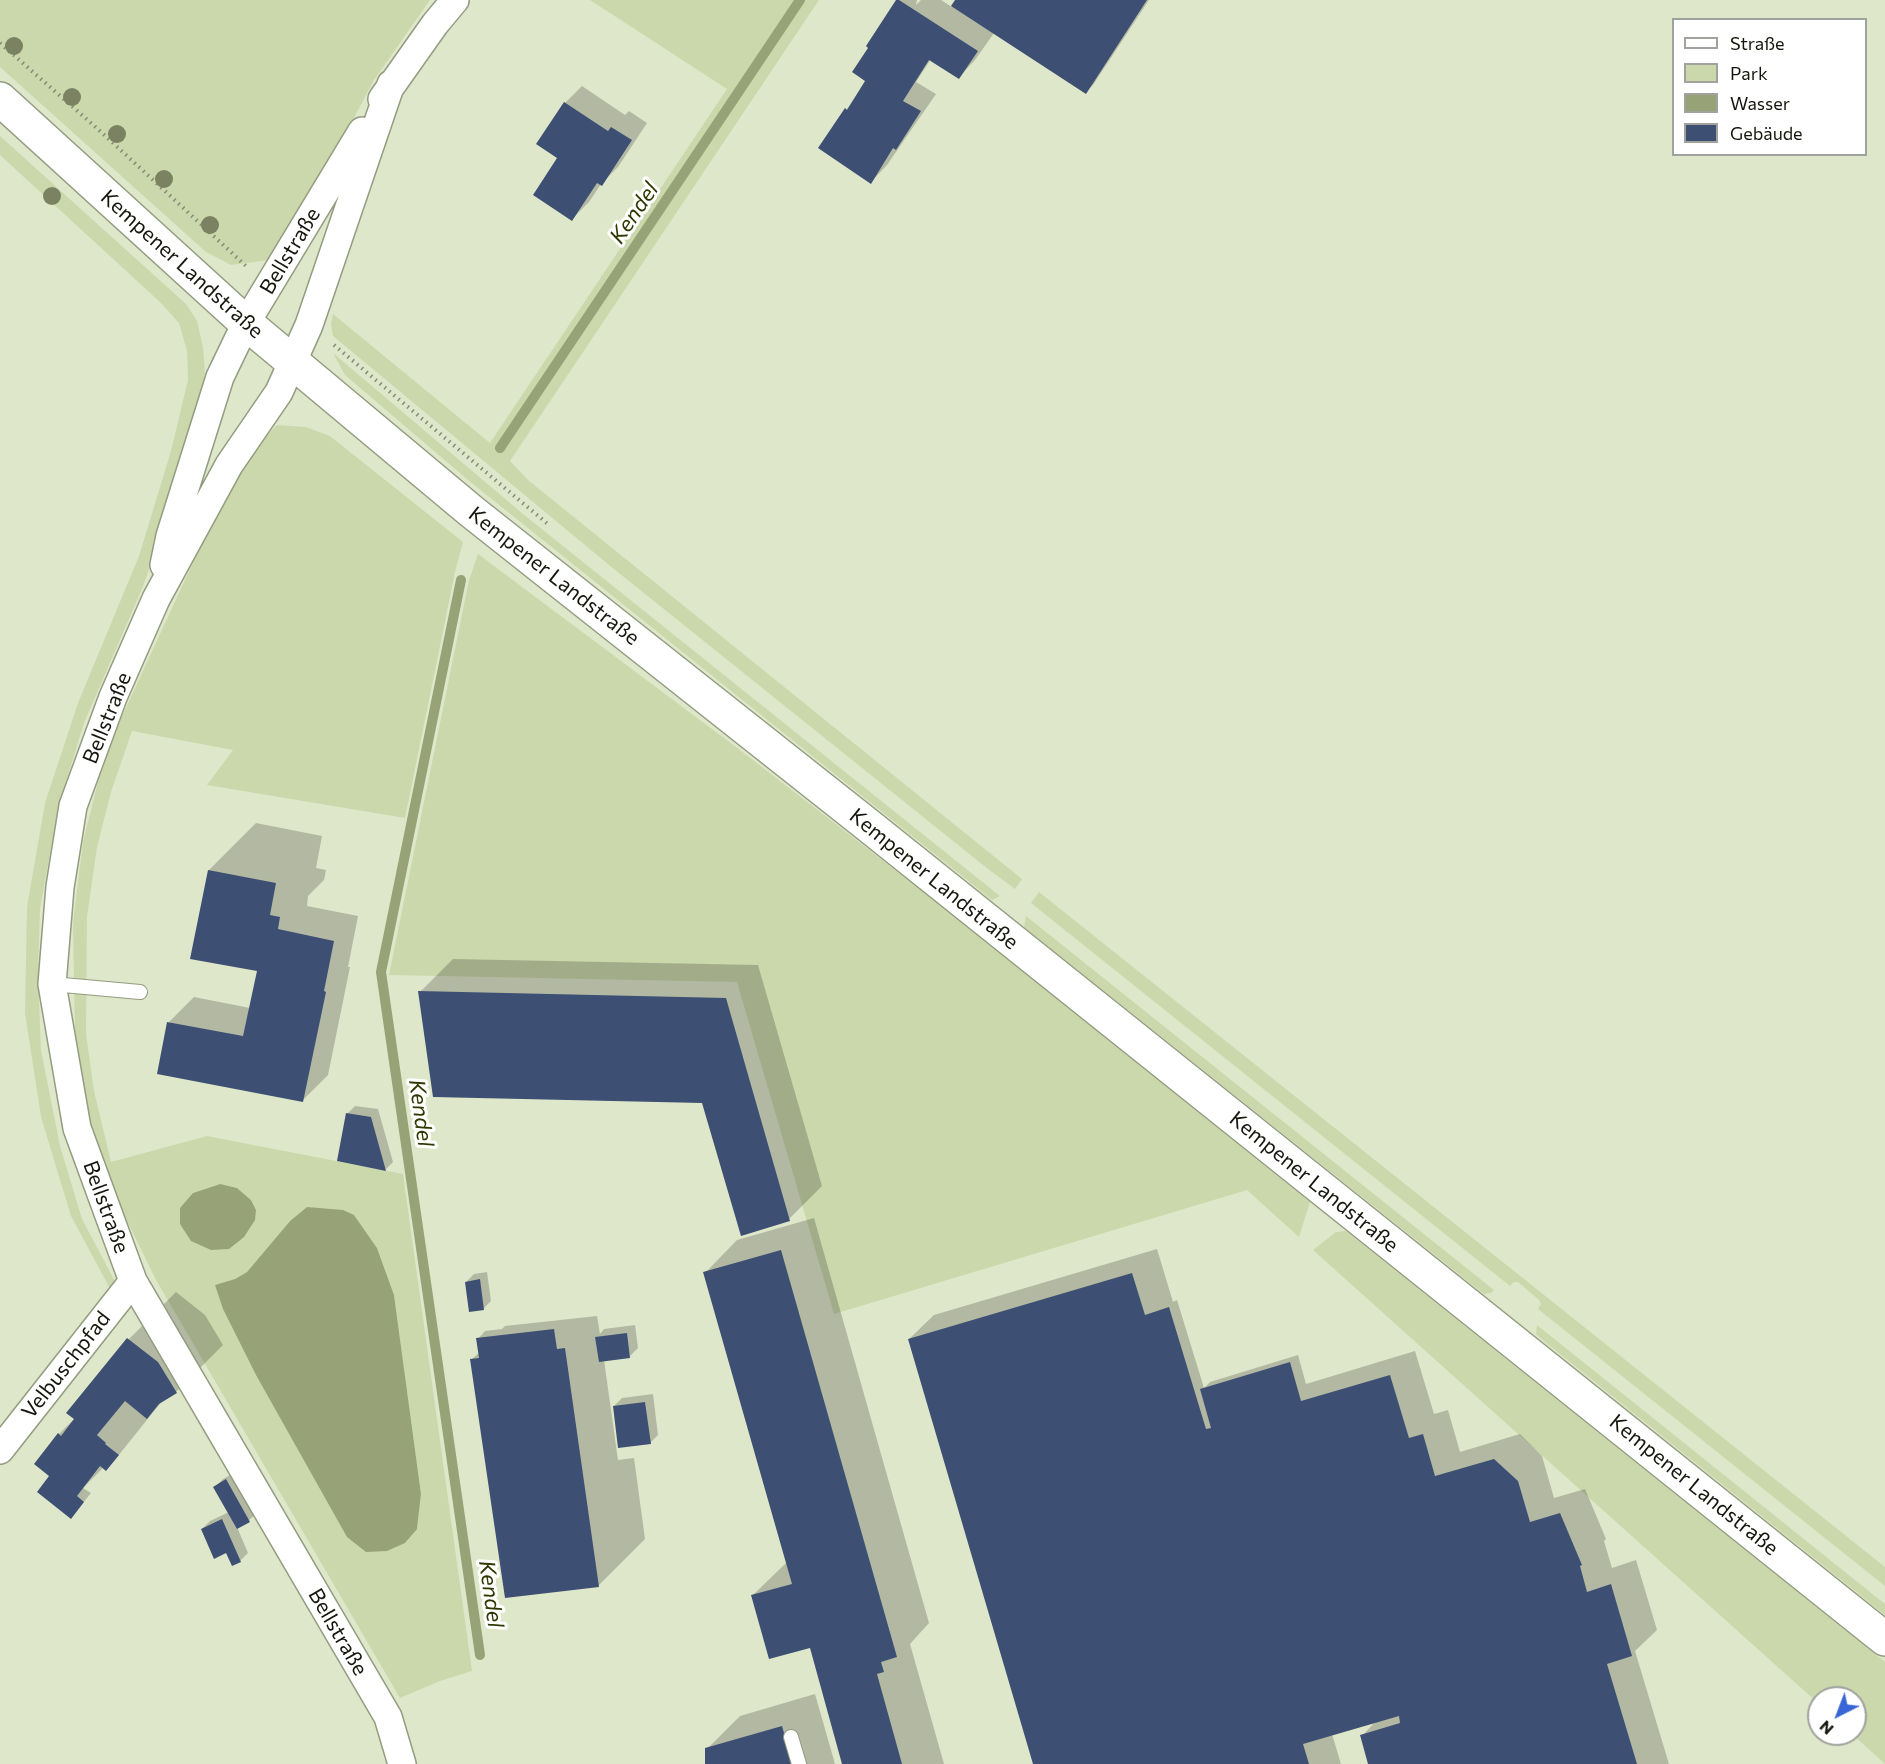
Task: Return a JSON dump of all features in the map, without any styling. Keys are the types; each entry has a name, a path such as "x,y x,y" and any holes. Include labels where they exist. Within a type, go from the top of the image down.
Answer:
{"street":[{"name":"Bellstraße","path":"156,598 170,536 220,377 246,323 391,84 455,0"},
{"name":"Bellstraße","path":"391,84 309,325 279,392 229,465 156,598 113,697 73,806 60,887 52,984 77,1128 133,1281 388,1717 402,1764"},
{"name":"Kempener Landstraße","path":"0,99 246,323 471,511 1885,1638"},
{"name":"Velbuschpfad","path":"0,1450 133,1281"}],"lane":[{"path":"52,984 140,992"},
{"path":"791,1737 800,1764"}],"path":[{"path":"0,43 99,130 268,286"},
{"path":"309,325 555,530"}],"green space":[{"path":"0,0 430,0 374,80 328,167 269,260 231,265 206,252 0,67"},
{"path":"590,0 819,0 510,461 528,480 1022,879 1015,889 609,565 333,336 331,324 333,314 490,443 727,89"},
{"path":"0,136 186,304 197,321 203,347 205,373 198,409 144,584 84,723 58,808 40,909 38,976 41,1050 60,1146 82,1219 119,1289 114,1296 71,1216 41,1117 25,1013 27,907 45,803 78,703 139,556 171,451 188,380 187,351 179,323 161,303 0,155"},
{"path":"333,353 523,514 1000,896 992,900 468,480 345,375"},
{"path":"277,425 306,427 330,436 463,542 405,818 207,785 233,750 132,731 111,792 97,847 87,917 86,1034 94,1091 111,1162 207,1136 403,1174 472,1671 440,1681 400,1698 156,1280 100,1165 83,1105 75,1035 73,923 83,842 99,778 118,725 233,476 249,454","holes":["219,1184 237,1188 251,1200 256,1210 193,1193","307,1207 354,1215 377,1248 394,1295 421,1494 417,1529 215,1285 235,1279 247,1272 290,1221"]},
{"path":"478,554 740,750 921,890 1310,1202 1299,1237 1247,1190 834,1314 737,982 389,975 469,580"},
{"path":"1039,892 1885,1567 1885,1586 1538,1309 1541,1304 1539,1300 1518,1282 1510,1286 1031,903"},
{"path":"1026,916 1494,1290 1484,1294 1024,927"},
{"path":"1346,1231 1885,1662 1885,1764 1865,1746 1867,1686 1807,1686 1807,1693 1313,1250 1336,1232"},
{"path":"1537,1325 1885,1604 1885,1615 1540,1338 1536,1334"}],"water":[{"path":"220,1184 237,1188 251,1200 256,1210 255,1220 244,1237 229,1249 211,1250 191,1241 180,1224 180,1208 193,1193"},
{"path":"307,1207 343,1210 354,1215 377,1248 394,1295 421,1494 417,1529 405,1543 387,1551 366,1552 347,1537 256,1375 223,1309 215,1285 235,1279 247,1272 290,1221"}],"building":[{"path":"896,0 978,51 959,79 929,60 903,101 921,111 896,150 893,148 871,184 818,148 845,108 847,110 865,81 852,72"},
{"path":"955,0 1147,0 1086,94 951,6"},
{"path":"564,102 608,131 611,127 632,140 602,186 597,183 572,221 533,195 557,158 536,144"},
{"path":"208,870 276,883 270,915 280,917 278,929 334,941 303,1102 157,1074 167,1022 243,1036 257,971 190,959"},
{"path":"418,991 726,998 790,1221 741,1236 702,1103 433,1097"},
{"path":"346,1113 371,1117 386,1171 337,1161"},
{"path":"781,1250 897,1657 881,1662 884,1672 877,1674 902,1764 842,1764 810,1648 769,1659 751,1595 792,1584 703,1272"},
{"path":"1132,1273 1145,1315 1169,1307 1206,1429 1211,1428 1200,1389 1290,1362 1301,1401 1390,1375 1409,1438 1423,1434 1435,1476 1494,1459 1518,1481 1530,1522 1560,1513 1582,1565 1580,1566 1587,1592 1611,1584 1632,1656 1607,1664 1637,1764 1368,1764 1360,1735 1400,1723 1399,1716 1303,1744 1309,1764 1033,1764 908,1339"},
{"path":"480,1279 484,1310 469,1312 465,1282"},
{"path":"554,1329 557,1349 565,1348 599,1587 505,1598 470,1359 479,1358 476,1338"},
{"path":"627,1333 630,1358 599,1362 595,1337"},
{"path":"127,1338 158,1362 177,1393 159,1404 147,1419 125,1401 97,1435 119,1455 106,1471 100,1466 77,1496 84,1502 71,1519 37,1492 49,1476 34,1464 58,1433 61,1436 74,1419 66,1413"},
{"path":"645,1402 651,1444 618,1448 613,1406"},
{"path":"226,1479 250,1522 237,1529 213,1487"},
{"path":"222,1519 241,1562 232,1566 226,1553 214,1559 201,1529"},
{"path":"782,1726 793,1764 705,1764 705,1748"}],"waterway":[{"name":"Kendel","path":"500,448 800,0"},
{"name":"Kendel","path":"461,580 381,972 480,1655"}]}
